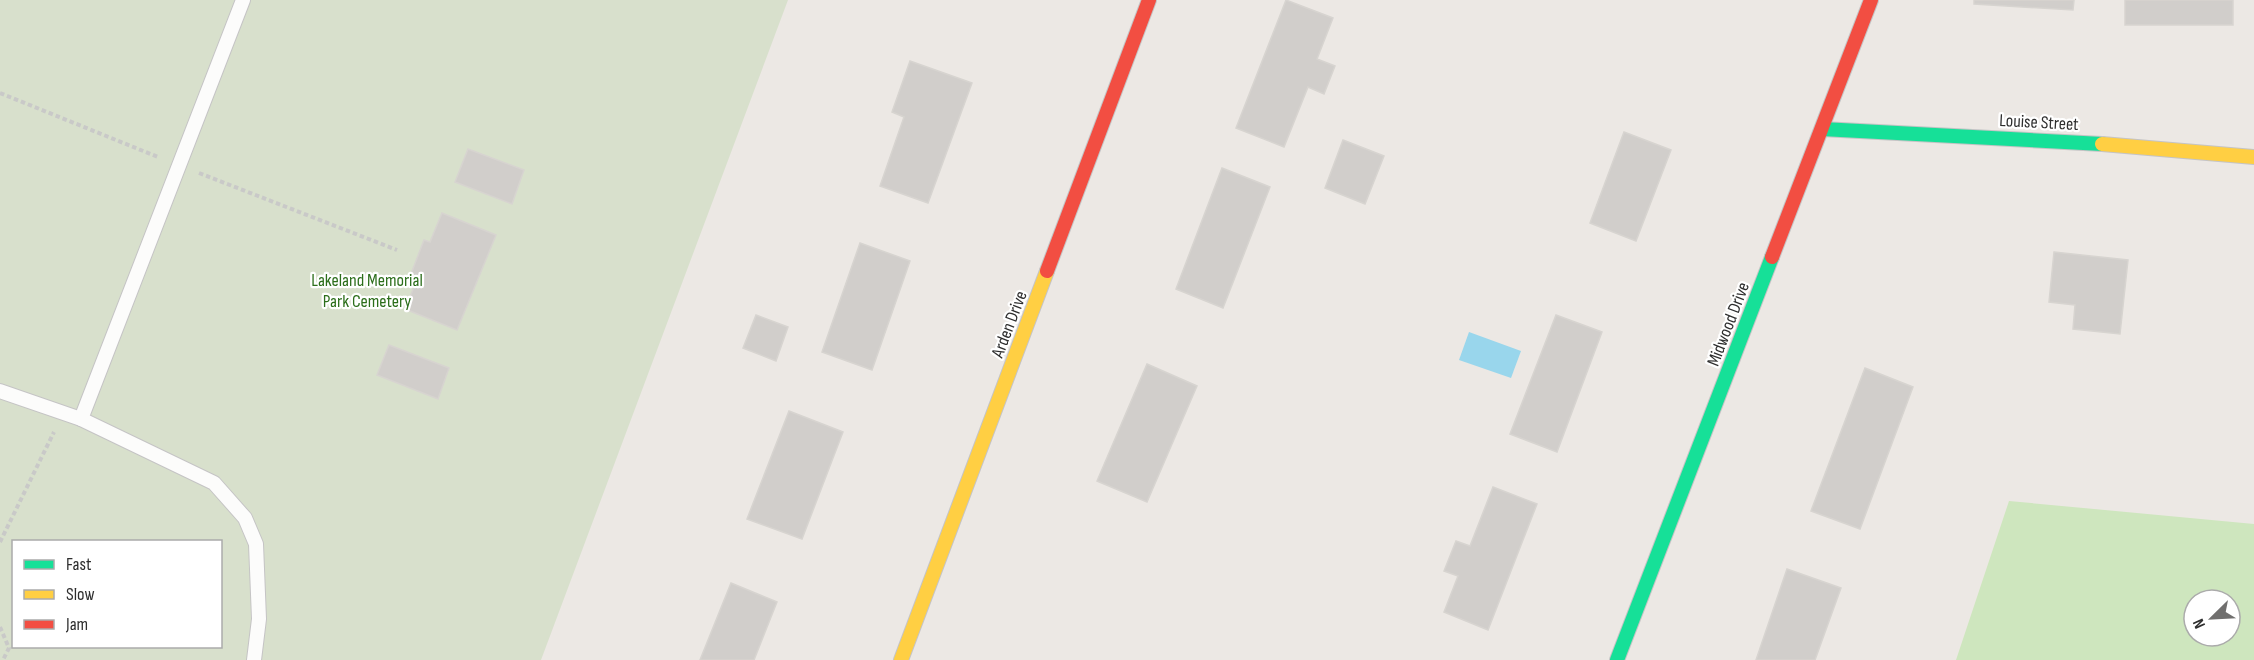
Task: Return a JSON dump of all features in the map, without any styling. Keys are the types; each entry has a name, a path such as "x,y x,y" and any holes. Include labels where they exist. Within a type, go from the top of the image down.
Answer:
{"street":[{"name":"Arden Drive","path":"901,660 1149,0"},
{"name":"Midwood Drive","path":"1617,660 1871,0"},
{"name":"Louise Street","path":"1822,129 2118,145 2254,157"}],"lane":[{"path":"81,419 243,0"},
{"path":"0,391 81,419 214,483 245,518 256,544 259,620 254,660"}],"path":[{"path":"0,93 179,166 397,250"},
{"path":"0,542 63,413"},
{"path":"0,627 9,648 3,660"}],"green space":[{"name":"Lakeland Memorial Park Cemetery","path":"0,0 788,0 541,660 0,660"},
{"path":"2009,501 2254,524 2254,660 1956,660"}],"water":[{"path":"1469,332 1521,351 1511,378 1459,360"}],"building":[{"path":"1286,0 1333,18 1317,59 1335,66 1324,94 1308,87 1284,147 1236,128"},
{"path":"1974,0 2074,0 2073,10 1974,4"},
{"path":"2125,0 2233,0 2233,25 2125,25"},
{"path":"910,61 972,83 928,203 880,186 904,117 892,112"},
{"path":"1624,132 1671,150 1636,241 1590,223"},
{"path":"1343,140 1384,156 1365,204 1325,188"},
{"path":"468,149 524,170 512,204 455,182"},
{"path":"1222,168 1270,187 1223,308 1176,289"},
{"path":"442,213 496,235 457,330 405,309 416,282 409,279 424,240 430,242"},
{"path":"860,243 910,261 872,370 822,352"},
{"path":"2054,252 2128,260 2120,334 2073,329 2075,305 2049,302"},
{"path":"756,315 788,327 776,361 743,348"},
{"path":"1556,315 1602,332 1557,452 1510,434"},
{"path":"389,345 449,368 438,399 377,375"},
{"path":"1147,364 1197,386 1147,502 1097,481"},
{"path":"1865,368 1913,387 1860,529 1811,511"},
{"path":"789,411 843,432 802,539 747,519"},
{"path":"1493,487 1537,504 1488,630 1444,612 1458,576 1444,571 1456,541 1470,546"},
{"path":"1787,569 1841,588 1815,660 1756,660"},
{"path":"731,583 777,602 754,660 700,660"}],"traffic: fast":[{"path":"1822,129 2102,144"},
{"path":"1617,660 1772,257"}],"traffic: slow":[{"path":"2102,144 2254,157"},
{"path":"901,660 1047,271"}],"traffic: jam":[{"path":"1047,271 1149,0"},
{"path":"1772,257 1871,0"}]}
